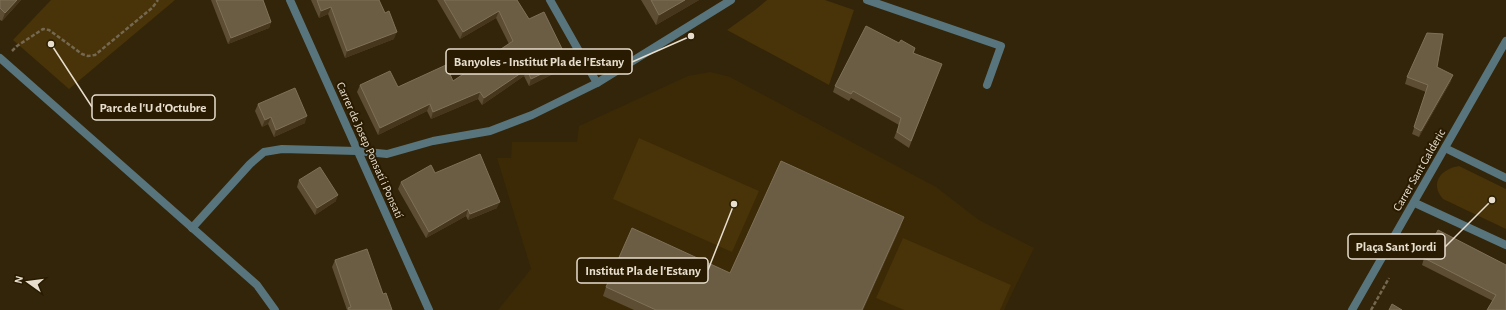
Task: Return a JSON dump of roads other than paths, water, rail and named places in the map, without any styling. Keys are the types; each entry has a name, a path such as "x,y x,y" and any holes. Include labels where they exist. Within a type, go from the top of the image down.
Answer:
{"street":[{"name":"Carrer de Josep Ponsatí i Ponsatí","path":"290,0 429,310"},
{"path":"550,0 597,83"},
{"path":"192,228 250,164 264,152 282,148 357,151 387,154 433,141 490,131 532,115 597,83 731,0"},
{"path":"867,0 1001,46 987,85"},
{"name":"Carrer Sant Galderic","path":"1352,310 1506,42"},
{"path":"1,59 257,285 275,310"},
{"path":"1445,148 1506,178"},
{"path":"1414,203 1506,245"}],"place":[{"name":"Banyoles - Institut Pla de l'Estany","path":"691,36"},
{"name":"Parc de l'U d'Octubre","path":"51,44"},
{"name":"Plaça Sant Jordi","path":"1492,200"},
{"name":"Institut Pla de l'Estany","path":"734,204"}]}
